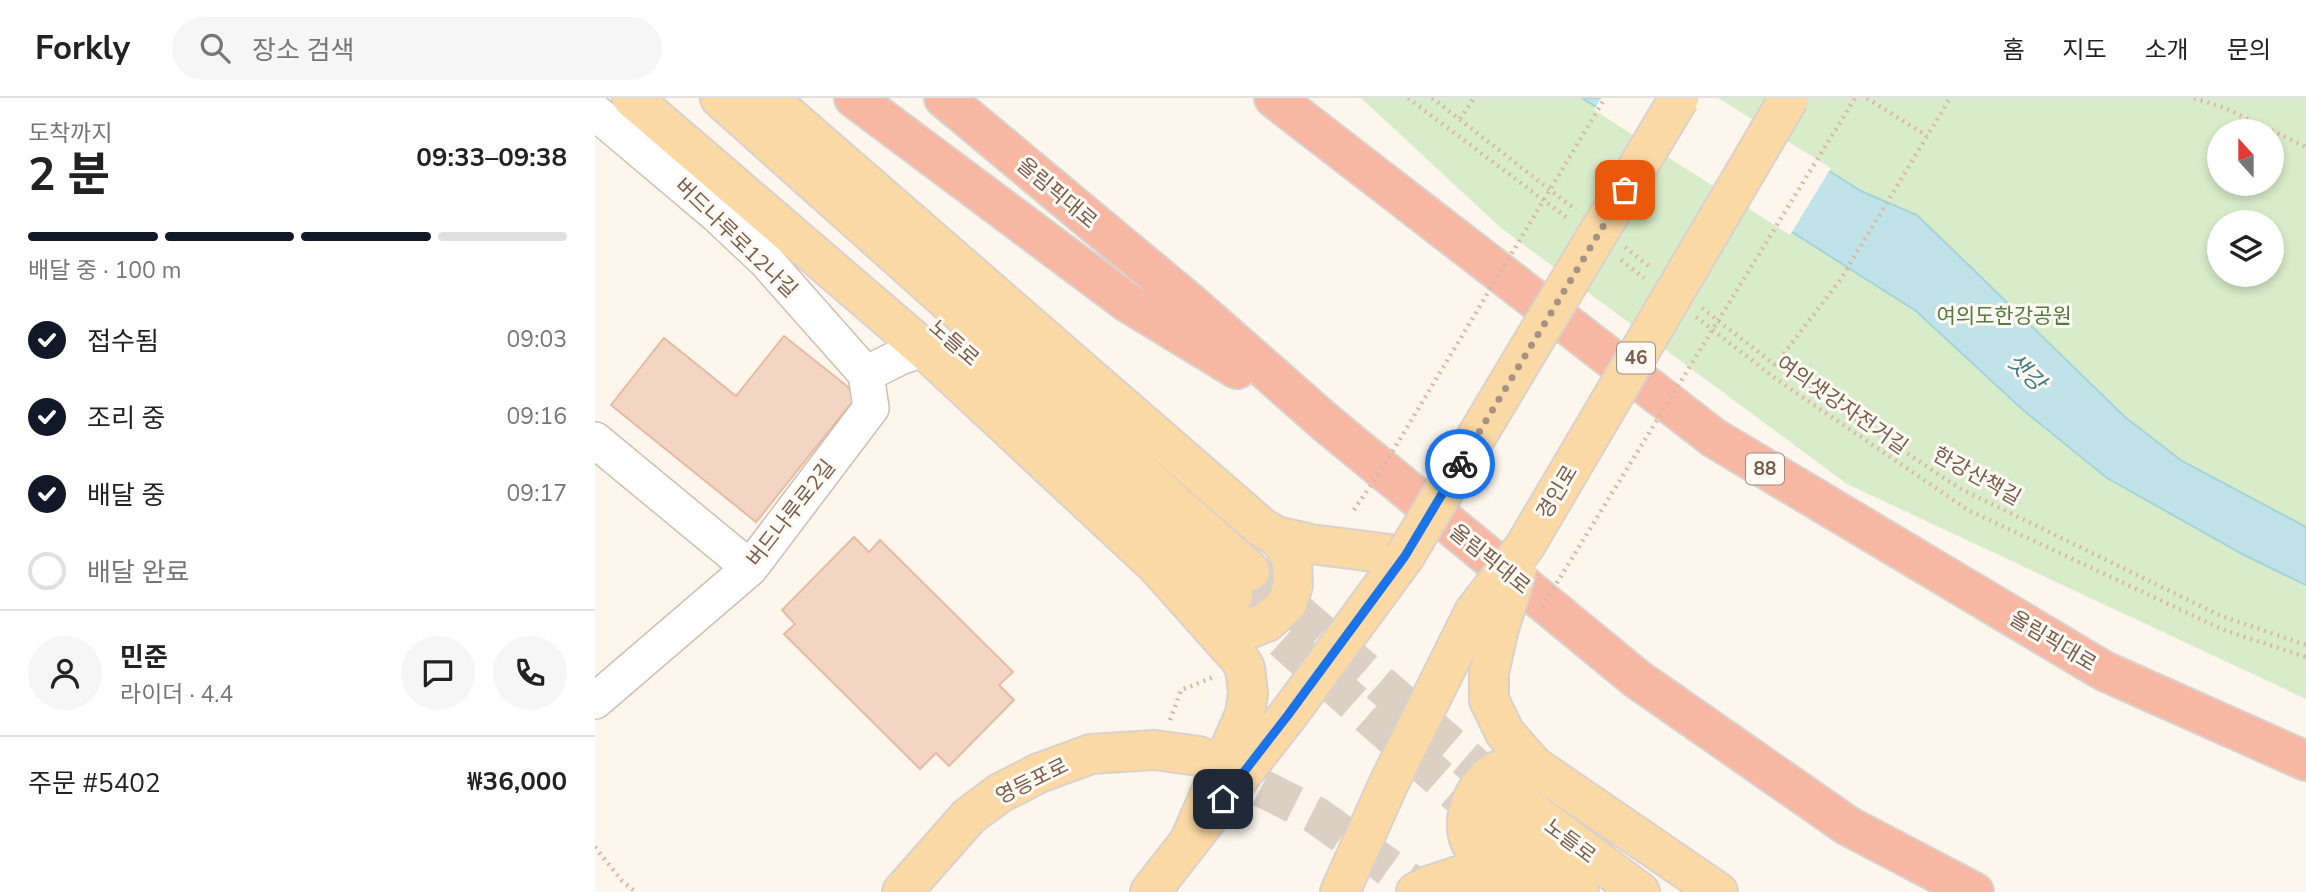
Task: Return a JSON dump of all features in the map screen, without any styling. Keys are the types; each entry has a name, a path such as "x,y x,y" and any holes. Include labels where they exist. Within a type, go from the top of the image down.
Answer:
{"highway":[{"path":"854,98 1127,302 1325,422"},
{"name":"올림픽대로","path":"944,98 1191,304 1325,422 1637,679 1848,826 1973,892"},
{"name":"올림픽대로","path":"1274,98 1714,438 2103,671 2306,761"}],"main road":[{"path":"632,98 924,349 1157,566 1229,595"},
{"name":"노들로","path":"670,98 982,368 1229,595"},
{"name":"노들로","path":"720,98 1229,595"},
{"path":"768,98 1260,526 1282,541 1292,561 1293,584 1287,604 1267,622 1251,628 1234,627 1229,595"},
{"path":"1150,892 1288,715 1405,556 1679,98"},
{"name":"경인로","path":"1340,892 1388,785 1486,622 1525,546 1789,98"},
{"path":"1260,526 1276,536 1311,544 1405,556"},
{"path":"1190,840 1245,714 1248,692 1245,668 1230,646 1229,595"},
{"path":"1486,622 1489,700 1505,733 1534,766 1718,892"},
{"name":"영등포로","path":"902,892 969,816 1000,793 1038,773 1091,754 1154,750 1199,756"},
{"path":"1519,885 1475,850 1465,828 1474,794 1493,773 1511,767 1534,766"},
{"name":"노들로","path":"1580,892 1491,802 1601,865 1640,892"},
{"path":"1416,892 1464,874 1519,885"}],"street":[{"name":"버드나루로12나길","path":"595,112 717,215 766,261 866,374"},
{"path":"866,374 900,357 924,349"},
{"name":"버드나루로2길","path":"595,701 750,568 871,408 866,374"},
{"path":"595,440 750,568"}],"path":[{"path":"1408,98 1570,221"},
{"path":"1432,98 1580,212"},
{"path":"1460,119 1474,98"},
{"path":"1354,510 1605,98"},
{"path":"1539,612 1855,98"},
{"path":"1867,98 1927,136"},
{"path":"1775,365 1841,279 1950,98"},
{"path":"2195,98 2225,108 2306,147"},
{"path":"1623,246 1656,272"},
{"path":"1613,254 1646,279"},
{"name":"한강산책길","path":"1699,306 1775,365 1959,488 2218,615 2306,645"},
{"name":"여의샛강자전거길","path":"1689,312 1776,379 1968,510 2224,630 2306,657"},
{"path":"1181,690 1219,676"},
{"path":"595,847 622,881 636,892"}],"green space":[{"name":"여의도한강공원","path":"1361,98 2306,98 2306,699 1847,484 1501,228"}],"water":[{"name":"샛강","path":"1582,98 1711,98 1863,192 1917,215 2125,417 2182,461 2306,527 2306,585 2244,555 2107,478 2023,410 1916,311"}],"pier":[{"path":"1601,98 1718,98 1831,168 1790,235 1594,110"}],"building":[{"path":"784,336 858,395 756,522 611,405 664,338 736,396"},
{"path":"854,537 869,552 880,540 1013,672 999,685 1014,700 949,766 936,753 920,769 784,634 795,624 782,610"}],"tunnel":[{"path":"1250,571 1500,788"},
{"path":"1240,602 1481,815"},
{"path":"1210,762 1317,816 1423,892"}],"way so far":[{"path":"1460,464 1625,190"}],"route":[{"path":"1223,799 1405,556 1460,464"}]}
